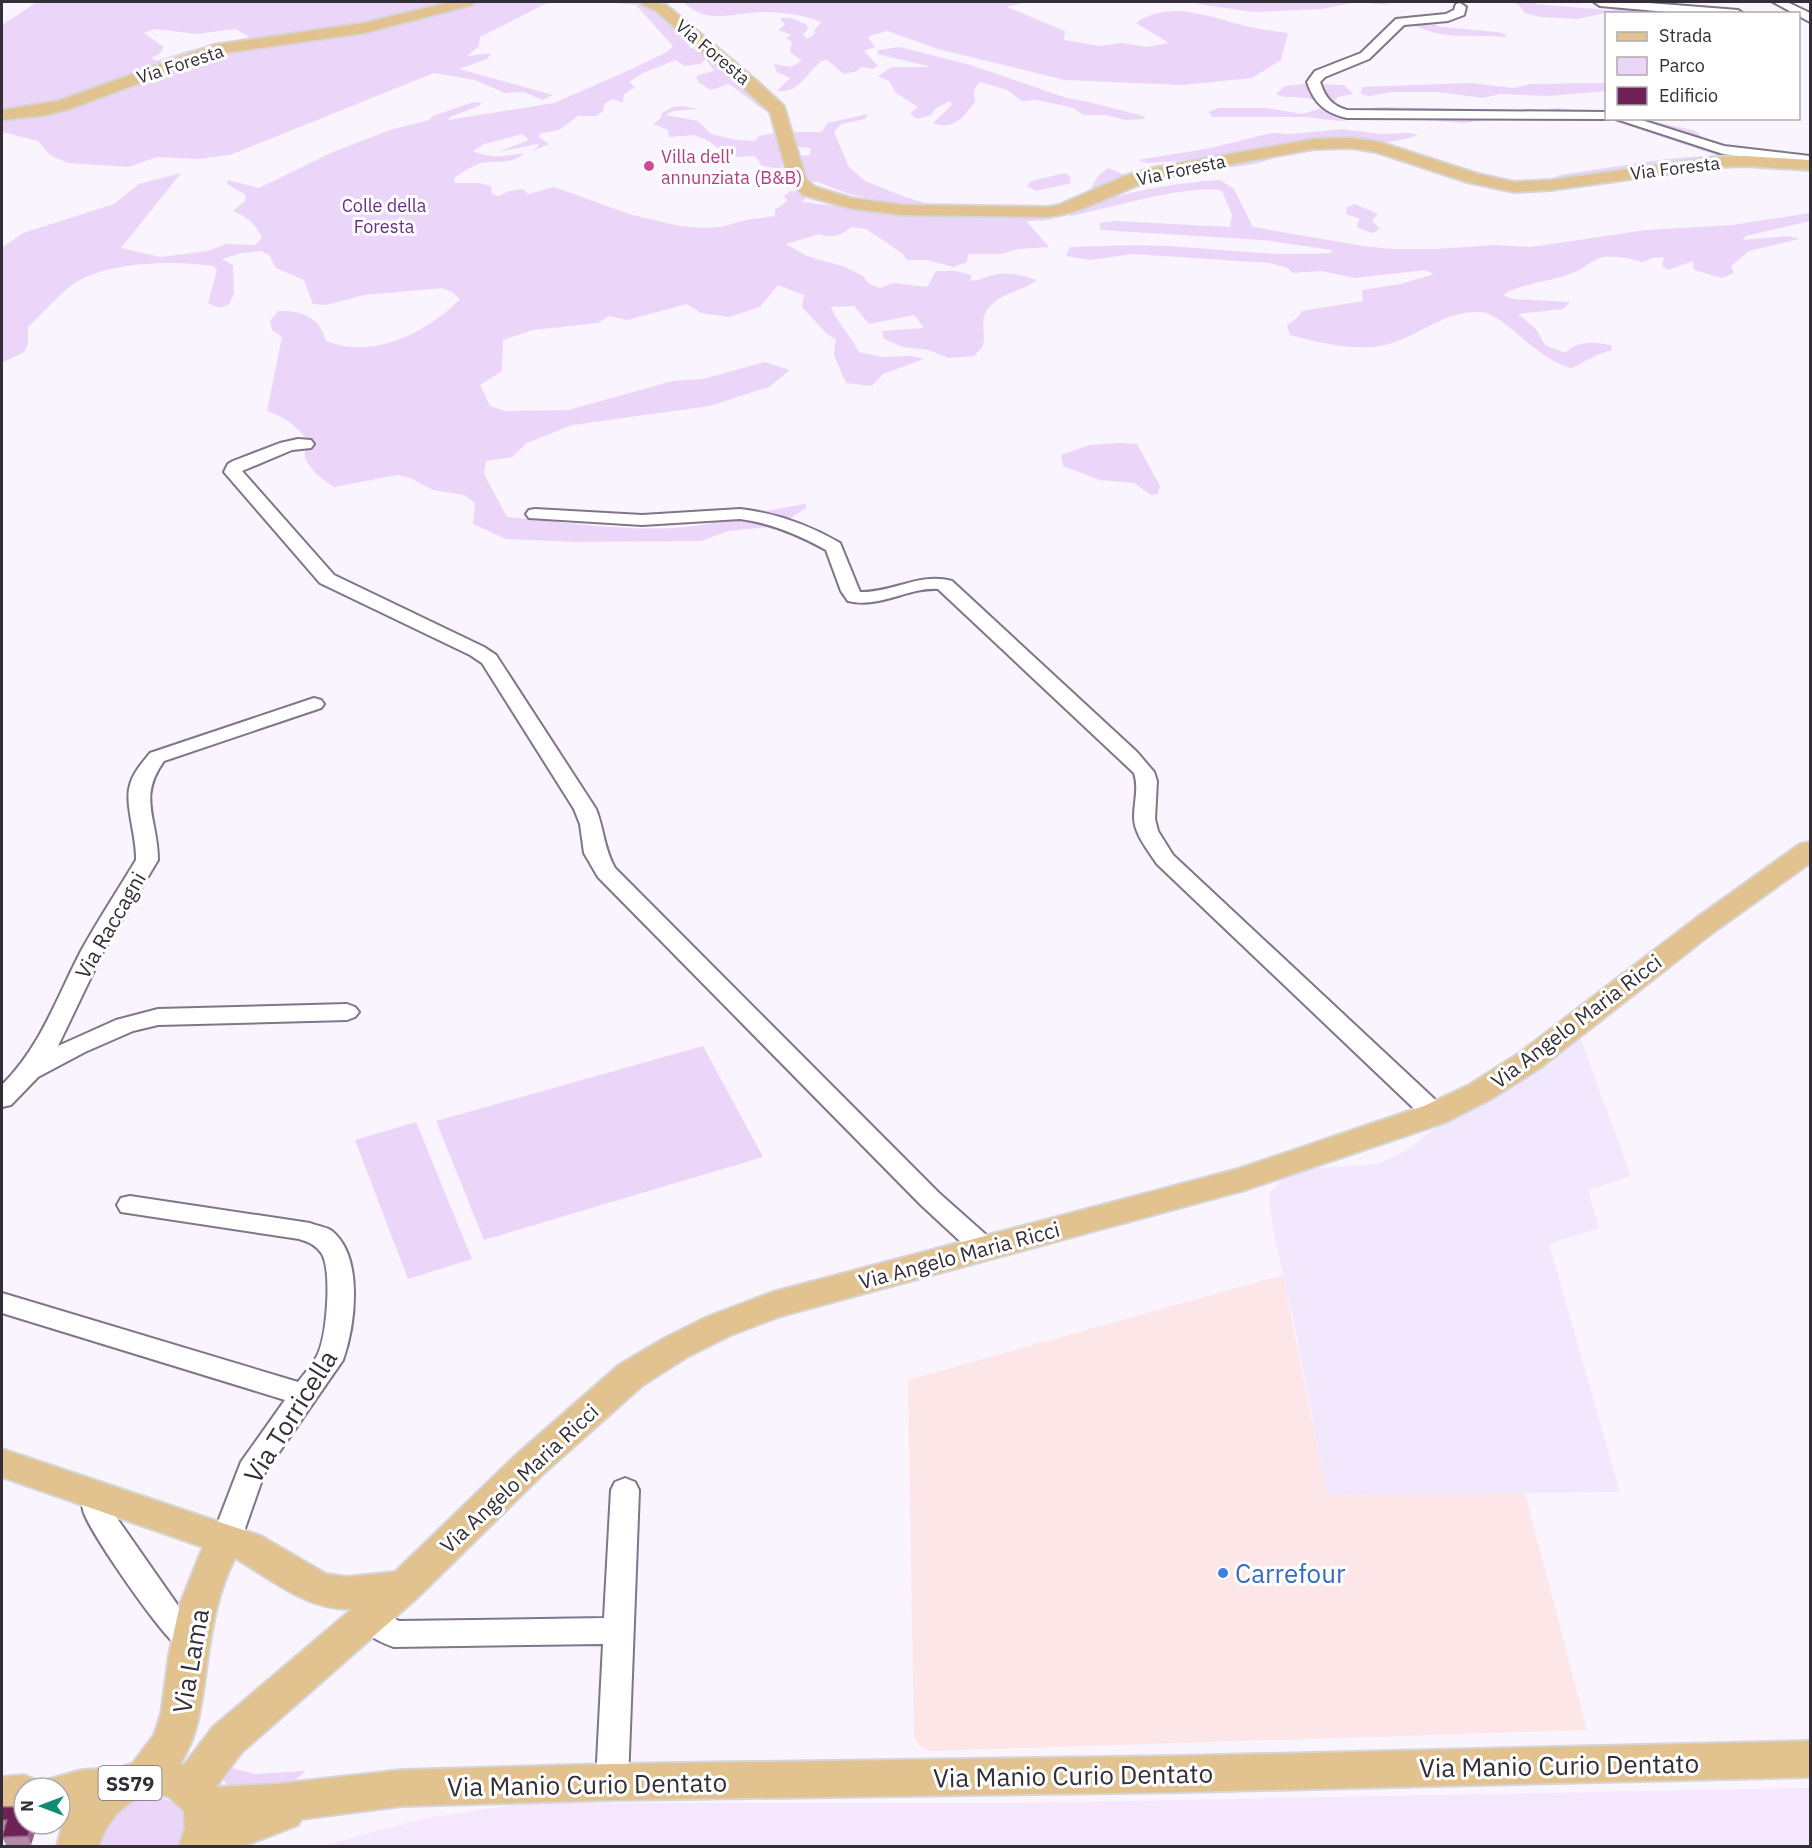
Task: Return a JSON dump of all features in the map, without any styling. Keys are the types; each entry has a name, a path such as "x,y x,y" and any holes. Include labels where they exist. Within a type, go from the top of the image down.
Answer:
{"main road":[{"name":"Via Foresta","path":"2,115 47,110 64,105 214,50 364,28 467,2"},
{"name":"Via Foresta","path":"648,2 660,7 770,100 778,110 798,181 809,191 826,198 870,206 941,212 1063,210 1131,180 1159,172 1298,146 1340,143 1379,147 1473,178 1520,187 1551,185 1718,162 1746,161 1810,165"},
{"name":"Via Angelo Maria Ricci","path":"199,1821 222,1745 405,1586 529,1465 631,1375 675,1348 719,1326 773,1305 1245,1179 1435,1114 1480,1092 1529,1060 1705,925 1810,850"},
{"path":"2,1463 248,1547 319,1589 339,1609 345,1622 358,1628"},
{"name":"Via Lama","path":"134,1782 173,1736 177,1728 191,1639 211,1568 226,1540"},
{"path":"319,1589 347,1593 405,1586"},
{"path":"173,1736 183,1744 201,1748 222,1745"},
{"name":"Via Manio Curio Dentato","path":"199,1821 274,1815 336,1797 402,1788 612,1782 1182,1774 1810,1759"},
{"name":"SS79","path":"72,1811 134,1782 170,1779 199,1821"}],"street":[{"path":"1600,2 1715,12"},
{"path":"1779,2 1796,12"},
{"path":"1460,7 1460,12 1448,17 1400,22 1365,56 1320,74 1312,82 1322,102 1328,108 1347,114 1605,116"},
{"path":"1626,120 1723,150 1810,160"},
{"path":"305,444 296,443 258,460 239,465 234,468 233,472 327,579 467,646 489,659 585,809 591,824 595,854 606,872 930,1199 984,1248"},
{"path":"535,514 642,520 753,515 795,527 834,547 850,591 855,597 874,598 933,582 945,585 1144,772 1147,781 1144,819 1147,831 1165,859 1435,1114"},
{"name":"Via Raccagni","path":"2,1099 29,1072 51,1038 93,950 147,860 148,845 137,801 139,783 147,769 157,757 314,704"},
{"path":"29,1072 84,1043 137,1020 158,1017 347,1012"},
{"name":"Via Torricella","path":"130,1205 301,1230 322,1237 333,1250 339,1265 340,1314 337,1339 329,1360 251,1470 226,1540"},
{"path":"2,1303 304,1395"},
{"path":"612,1782 625,1490"},
{"path":"96,1496 101,1519 168,1616 191,1639"},
{"path":"358,1628 394,1634 619,1631"}],"shaded area":[{"path":"1580,1037 1631,1176 1588,1190 1599,1228 1549,1244 1620,1492 1327,1496 1294,1323 1275,1239 1269,1203 1270,1193 1287,1175 1301,1169 1378,1164 1407,1150 1440,1124 1503,1090"},
{"path":"1283,1275 1327,1496 1525,1493 1587,1730 930,1751 919,1745 914,1737 908,1380"},
{"path":"1810,1788 1810,1846 322,1846 426,1818 526,1803 1023,1803"}],"green space":[{"path":"37,2 549,2 480,37 479,46 467,56 491,53 487,59 459,69 553,95 542,100 524,92 505,93 475,80 434,73 230,155 198,159 157,157 129,167 68,163 50,155 38,141 2,132 2,25","holes":["155,29 197,34 235,29 250,37 186,51 156,61 151,58 159,54 164,47 144,33"]},
{"name":"Colle della Foresta","path":"608,2 636,2 651,6 684,35 690,48 701,49 770,110 765,111 729,84 711,90 699,83 696,76 714,71 706,59 700,64 684,66 676,60 643,73 629,82 635,87 624,94 623,103 613,99 604,104 604,110 596,116 578,116 559,130 541,133 539,137 549,144 531,152 538,147 538,144 498,152 529,140 522,134 484,144 473,151 492,156 524,153 509,161 486,162 474,166 454,178 455,183 479,183 491,186 492,194 499,196 509,191 523,189 528,194 554,187 632,215 680,226 704,228 721,227 746,220 775,216 775,210 787,201 784,196 791,191 799,192 806,197 802,202 922,216 1057,220 1026,221 1049,247 1018,249 1002,254 968,254 967,262 953,267 927,260 907,260 902,253 866,229 851,227 836,235 820,234 786,244 807,256 845,267 863,276 869,284 880,288 894,283 927,287 936,271 956,271 971,275 971,281 1004,274 1037,280 990,306 983,320 983,345 974,356 948,358 929,350 903,347 884,339 882,331 924,328 914,315 869,324 854,306 831,307 859,352 881,357 911,356 924,359 883,374 872,386 846,383 834,355 836,339 828,335 802,307 804,295 778,285 760,307 729,317 701,313 687,304 627,320 609,316 598,323 533,330 503,340 502,371 480,385 490,406 505,411 568,410 673,381 703,379 765,362 790,370 769,387 710,406 572,425 527,443 512,457 486,461 484,474 507,517 653,529 707,524 806,504 806,508 789,519 769,527 728,531 701,541 575,542 506,539 473,524 475,503 464,495 433,490 410,478 397,475 334,487 316,474 305,459 305,437 288,421 267,411 282,337 272,330 270,321 278,311 294,312 314,321 326,341 344,346 380,345 398,340 432,323 460,299 452,292 442,288 364,295 326,305 313,304 304,280 276,268 269,255 261,251 242,253 222,259 233,265 234,293 229,304 219,308 208,303 217,270 213,266 179,263 140,264 102,271 86,277 66,290 28,327 28,344 24,352 2,363 2,248 23,233 114,204 139,184 181,173 121,248 160,257 208,251 226,244 255,245 262,238 256,228 246,218 233,211 245,201 246,195 227,184 228,180 259,188 333,152 390,130 429,120 433,116 473,102 482,103 448,120 554,103 634,68 667,52 673,46 636,5"},
{"path":"683,2 1026,2 1007,7 1065,31 1064,40 1099,46 1123,43 1146,47 1169,43 1136,23 1148,16 1174,11 1202,14 1253,28 1288,33 1281,60 1252,78 1182,85 1065,80 938,49 887,31 869,36 875,47 864,51 878,66 872,69 861,67 857,71 844,74 826,59 793,89 777,91 790,78 777,72 774,64 791,67 802,61 790,52 792,42 786,38 792,35 778,30 785,25 780,18 791,18 807,25 808,28 803,35 807,39 815,34 814,31 821,22 786,13 771,12 712,16 702,14"},
{"path":"1194,2 1355,2 1323,9 1254,12"},
{"path":"1355,2 1381,2 1390,5"},
{"path":"1509,2 1537,2 1535,4 1607,10 1643,7 1639,11 1605,12 1577,19 1540,17 1525,13 1518,4"},
{"path":"1427,22 1441,27 1498,32 1506,35 1505,37 1447,35 1412,24"},
{"path":"900,47 970,65 1067,98 1143,116 1145,119 1125,120 1106,115 1084,115 1073,108 1061,105 1036,100 1022,101 1007,90 980,82 974,90 975,102 952,124 933,123 952,105 950,101 935,109 931,115 917,119 910,113 918,107 896,93 889,81 878,76 892,67 932,67 877,54 879,50"},
{"path":"1471,83 1513,88 1530,84 1605,83 1605,91 1548,96 1500,94 1483,98 1438,92 1392,92 1369,96 1361,94 1362,87"},
{"path":"1344,85 1353,94 1338,97 1334,102 1321,102 1276,94 1285,86"},
{"path":"684,106 697,109 673,111 666,115 698,121 711,134 736,140 755,141 759,136 775,133 783,161 781,169 762,166 755,156 733,157 709,141 694,135 669,137 668,130 653,124 661,118 662,113 673,107"},
{"path":"1325,107 1349,110 1382,107 1541,110 1557,108 1597,112 1517,119 1499,118 1464,123 1388,117 1339,121 1306,117 1212,117 1209,112 1218,108 1267,108 1302,114"},
{"path":"868,114 865,119 841,124 834,132 849,167 865,181 928,204 956,207 1042,206 1031,211 891,205 821,183 805,181 796,156 810,155 811,148 800,147 792,143 788,137 792,132 822,132 827,123"},
{"path":"1647,120 1696,131 1706,141 1732,148 1810,157 1810,161 1769,159 1565,180 1553,179 1559,175 1666,159 1716,155 1614,121"},
{"path":"1342,129 1380,134 1411,133 1418,135 1375,143 1302,139 1292,143 1205,159 1147,163 1138,160 1211,148 1271,133 1291,134"},
{"path":"1264,156 1276,157 1252,164 1171,178 1168,174"},
{"path":"1108,168 1125,175 1122,179 1093,191 1091,188 1098,176"},
{"path":"1065,173 1070,176 1071,183 1036,191 1027,186 1031,181"},
{"path":"1220,180 1234,189 1253,227 1392,249 1495,245 1531,247 1646,230 1732,225 1810,213 1810,221 1746,236 1743,240 1789,236 1799,239 1749,251 1731,266 1734,273 1722,278 1694,270 1693,261 1668,270 1662,266 1664,257 1642,262 1604,257 1575,272 1520,287 1503,295 1512,299 1570,302 1563,309 1518,314 1536,329 1545,345 1565,353 1586,343 1611,345 1612,350 1572,368 1546,356 1500,320 1490,314 1480,312 1447,318 1398,341 1372,347 1344,346 1290,335 1287,325 1302,311 1363,301 1362,290 1401,284 1434,274 1425,270 1355,278 1321,271 1292,273 1288,268 1269,263 1132,254 1091,260 1066,256 1070,247 1130,245 1269,253 1331,253 1332,250 1263,240 1100,230 1100,223 1115,221 1230,227 1232,215 1222,191 1208,189 1190,191 1071,216 1066,213 1141,190"},
{"path":"1355,204 1378,214 1372,221 1380,229 1372,233 1358,228 1357,224 1360,219 1346,214 1347,207"},
{"path":"1137,444 1160,486 1158,494 1151,495 1134,483 1100,480 1063,466 1061,455 1090,445"},
{"path":"703,1046 763,1157 484,1240 436,1121"},
{"path":"416,1122 472,1259 408,1279 355,1140"},
{"path":"224,1766 255,1774 305,1771 298,1778 279,1786 246,1788 226,1784 222,1776"},
{"path":"147,1796 168,1800 180,1810 184,1817 184,1826 178,1846 100,1846 104,1828 115,1814 129,1803"}],"building":[{"path":"2,1807 12,1807 12,1836 28,1836 2,1837 7,1820 2,1820"}],"place":[{"name":"Villa dell' annunziata (B&B)","path":"649,166"},
{"name":"Carrefour","path":"1223,1573"}]}
